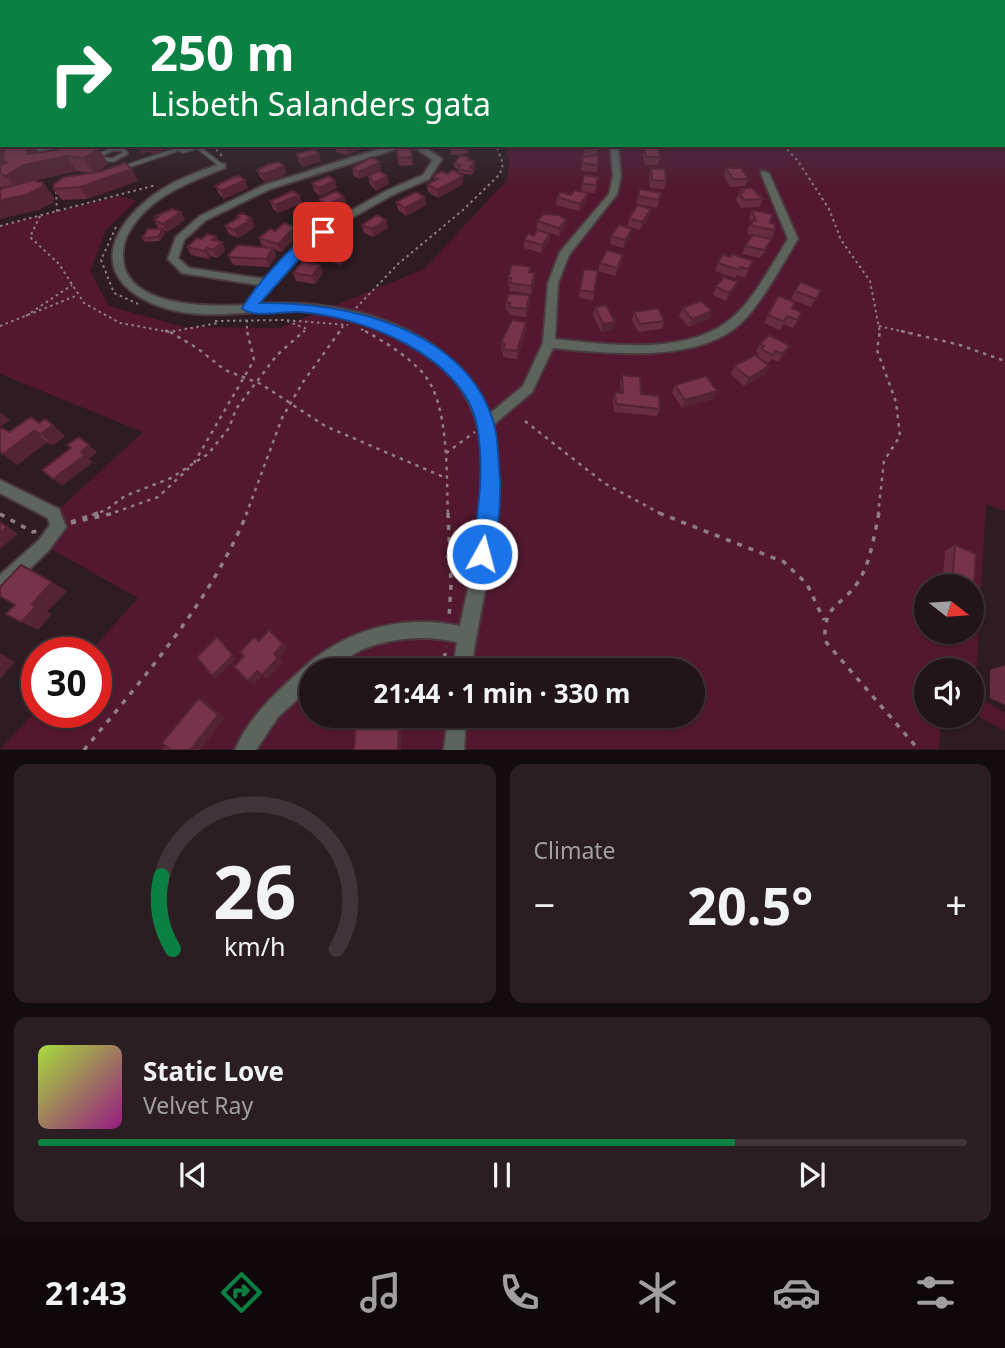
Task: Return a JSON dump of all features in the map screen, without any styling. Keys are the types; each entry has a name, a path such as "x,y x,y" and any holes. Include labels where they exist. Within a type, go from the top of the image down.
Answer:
{"street":[{"path":"248,314 267,283 304,246 366,206 426,177 438,159 419,147 395,147 267,187 203,218 179,239 173,259 186,271 267,283"},
{"path":"486,424 528,389 549,343 553,283 564,254 613,194 617,176 614,147"},
{"path":"222,166 163,192 139,212 120,235 116,261 126,284 153,300 188,310 248,314 299,307 349,322 381,325 417,342 444,361 471,393 486,424 492,482 482,554 457,634 460,658"},
{"path":"549,343 620,349 667,347 705,339 736,322 793,239 787,218 773,195 765,173"},
{"path":"0,486 54,513 58,527 44,545 0,586"},
{"path":"328,658 373,637 426,629 457,634"},
{"path":"244,750 271,710 299,685"},
{"path":"454,750 456,728"}],"lane":[{"path":"25,153 53,147"},
{"path":"113,171 174,147 183,152 194,147"},
{"path":"197,147 222,166"},
{"path":"126,151 116,159 100,158 104,152 112,149 126,151 138,163"}],"path":[{"path":"84,750 162,654 208,588 248,512 290,403 382,278 463,210 500,174 503,164 497,147"},
{"path":"785,147 798,161 829,209 841,240 870,281 879,326 877,350 896,402 900,436 884,461 880,507 868,558 858,582 835,605 824,622"},
{"path":"156,189 163,184"},
{"path":"56,189 57,212"},
{"path":"132,193 140,195"},
{"path":"0,226 120,196"},
{"path":"120,223 112,231 100,260 114,293 141,305"},
{"path":"0,326 26,316 68,299 79,295 73,284 26,316"},
{"path":"201,320 248,314 295,320 349,322"},
{"path":"0,514 33,532 118,512 158,497 194,464 254,360 247,338 248,314"},
{"path":"879,326 960,345 1005,360"},
{"path":"358,327 390,345 424,374 439,406 445,454 457,634 448,658"},
{"path":"58,527 106,510 125,496 171,478 208,454 229,428 236,409 277,355 307,329"},
{"path":"170,332 197,348 225,370 257,382 325,426 446,478"},
{"path":"525,421 594,476 633,500 717,536 770,553 784,561 808,583 824,622 825,641 919,750"},
{"path":"445,454 486,424"}],"shaded area":[{"path":"505,147 1005,147 1005,511 986,504 982,574 914,574 914,644 978,644 977,658 914,658 914,728 940,728 939,749 0,749 21,727 112,728 112,637 103,637 138,598 44,545 54,514 143,432 0,374 0,226 120,196 136,201 106,230 90,271 109,306 184,327 280,328 424,269 507,180 509,158"},
{"path":"984,700 1005,713 1005,731 984,719"}],"building":[{"path":"0,147 28,147 27,154 57,150 61,147 99,149 84,158 67,156 24,165 6,176 0,174 0,166 7,162 3,161 4,149 0,150"},
{"path":"396,147 410,147 412,157 398,158"},
{"path":"644,148 658,148 660,157 646,157"},
{"path":"315,149 319,154 300,159 296,154"},
{"path":"598,155 598,165 582,163 583,157"},
{"path":"460,156 475,161 470,168 474,168 472,172 458,169 461,165 454,164"},
{"path":"372,157 380,162 358,172 352,168"},
{"path":"279,162 284,166 262,174 257,170 269,164"},
{"path":"125,163 132,169 80,187 53,189 54,184 64,177 99,172"},
{"path":"651,168 665,169 666,181 652,180"},
{"path":"726,168 741,168 748,179 733,179"},
{"path":"453,170 463,176 437,190 427,184 438,179 433,176 442,171 447,174"},
{"path":"379,171 387,176 374,183 368,176"},
{"path":"584,175 598,177 596,185 582,184"},
{"path":"239,176 245,180 221,191 215,186 234,177"},
{"path":"329,176 335,181 318,188 312,183"},
{"path":"37,179 37,182 43,182 43,186 26,195 0,200 0,189"},
{"path":"752,188 763,199 744,200 739,193 744,192 741,189"},
{"path":"640,189 661,193 659,200 638,196"},
{"path":"575,190 588,193 580,204 557,197 561,192 571,195"},
{"path":"293,191 299,195 275,205 270,201"},
{"path":"336,191 344,197 327,205 319,199"},
{"path":"416,192 425,197 405,208 396,202"},
{"path":"638,205 651,209 642,222 629,218"},
{"path":"172,209 181,212 163,224 154,220 158,217 155,216"},
{"path":"752,210 772,214 770,223 775,224 775,230 752,226 752,220 756,221"},
{"path":"242,213 251,218 247,220 249,221 234,230 225,226 239,217 237,216"},
{"path":"544,214 559,215 566,220 559,228 537,221"},
{"path":"377,215 386,220 372,229 362,225"},
{"path":"284,223 295,227 278,244 259,238 270,229 275,231"},
{"path":"619,225 632,229 625,240 611,236"},
{"path":"148,229 163,229 158,237 142,238"},
{"path":"537,230 550,234 542,245 524,240 528,234 534,236"},
{"path":"340,232 351,235 346,239 350,240 343,246 349,248 339,257 322,251 331,244 324,241"},
{"path":"207,234 216,236 212,240 222,242 213,250 187,247 197,238 202,239"},
{"path":"753,235 772,239 764,250 745,246"},
{"path":"238,245 273,248 266,259 230,257 228,255"},
{"path":"607,250 623,255 617,268 600,263"},
{"path":"723,254 753,261 748,269 740,267 739,270 718,263"},
{"path":"302,262 320,265 312,276 293,273"},
{"path":"512,264 531,267 529,272 535,273 531,286 510,283 511,278 508,278"},
{"path":"584,269 598,271 594,292 580,290"},
{"path":"724,277 738,282 729,293 716,287"},
{"path":"800,282 821,290 816,299 795,291"},
{"path":"509,294 530,295 526,309 509,307 510,303 506,302"},
{"path":"778,296 795,302 792,308 801,312 798,320 787,316 784,322 768,315"},
{"path":"701,301 712,311 692,319 682,308"},
{"path":"606,305 615,322 603,324 595,307"},
{"path":"658,308 664,321 640,324 634,312"},
{"path":"512,320 526,322 517,351 503,349 505,344 501,343"},
{"path":"769,335 790,346 782,354 776,351 772,355 761,349 764,346 760,344"},
{"path":"755,355 769,366 749,378 734,366"},
{"path":"622,375 640,377 641,394 659,396 660,409 616,404 615,392 623,393"},
{"path":"706,376 717,391 685,400 675,385"},
{"path":"31,417 39,423 45,419 53,425 41,434 34,431 3,454 0,452 0,429 9,432"},
{"path":"79,437 89,445 81,452 85,455 53,479 42,470 71,448 67,445"},
{"path":"0,522 7,527 0,533"},
{"path":"955,545 976,554 975,574 953,574"},
{"path":"21,565 52,582 32,604 36,607 21,622 6,614 15,605 0,596 0,587"},
{"path":"269,630 283,644 274,654 278,658 262,675 257,671 248,681 234,667 244,656 240,652 254,637 259,641"},
{"path":"217,637 233,655 212,676 197,657"},
{"path":"199,698 218,715 190,750 170,750 162,743"},
{"path":"356,728 399,728 398,750 354,750"}],"route":[{"path":"323,232 304,246 267,283 249,308 299,307 351,315 381,325 417,342 444,361 471,393 486,424 492,482 482,554"}]}
